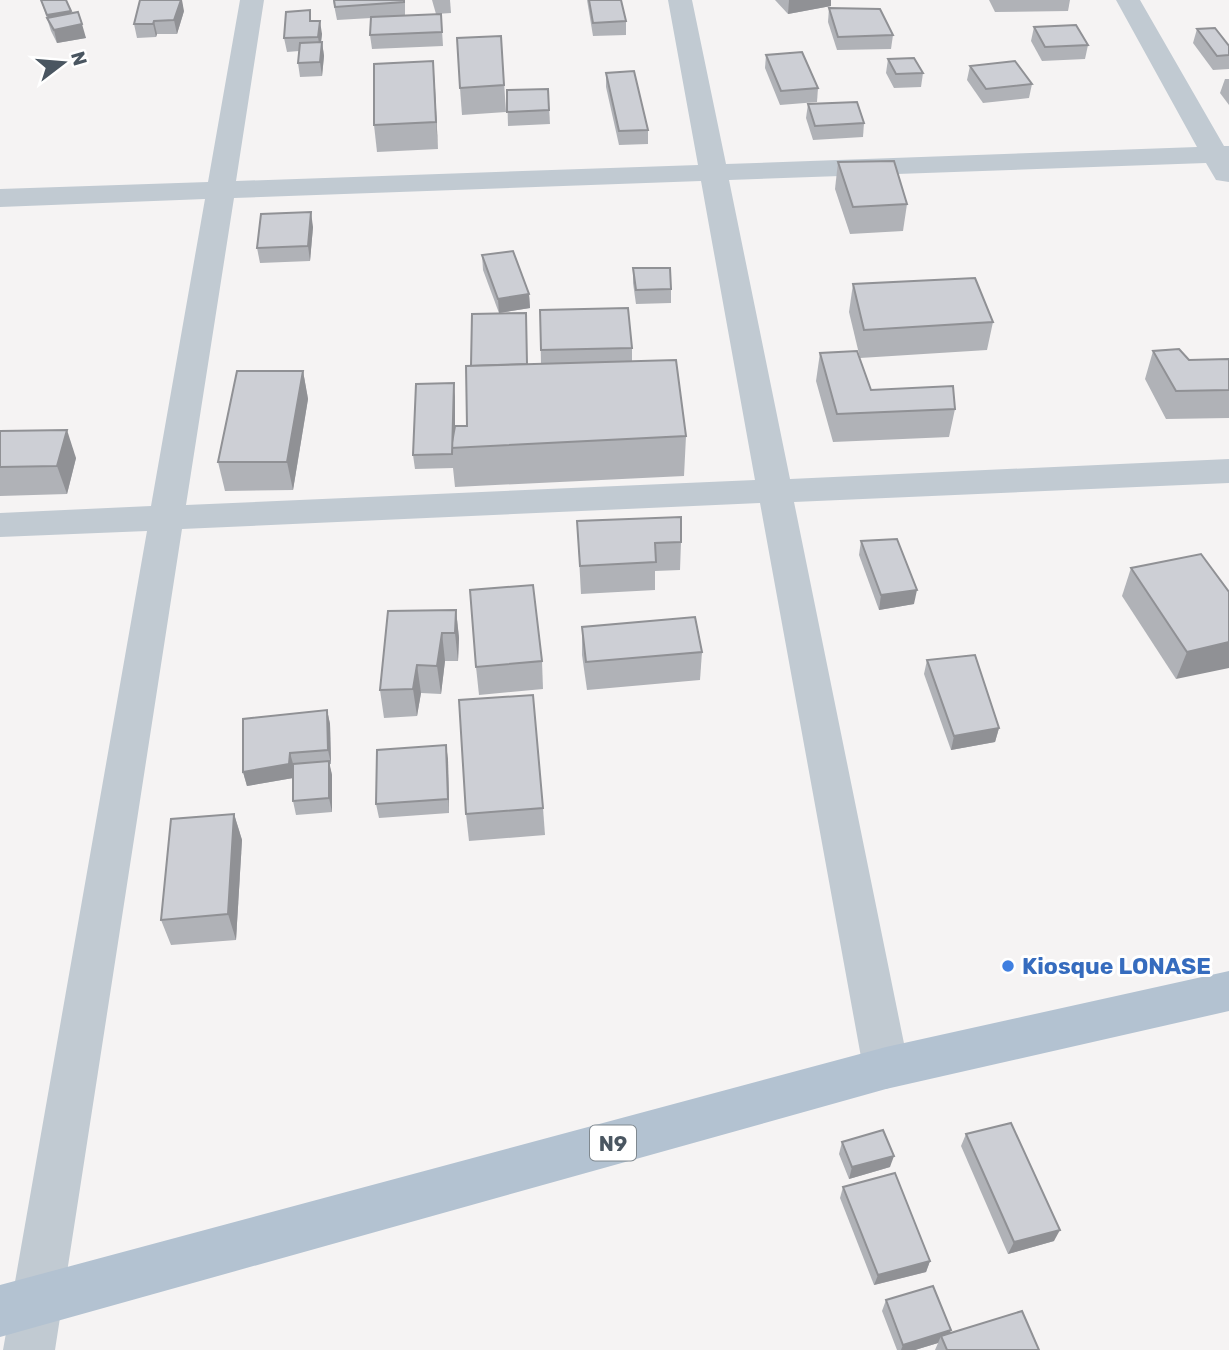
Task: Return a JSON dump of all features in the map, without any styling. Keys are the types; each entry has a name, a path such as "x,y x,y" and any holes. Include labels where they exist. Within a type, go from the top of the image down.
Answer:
{"main road":[{"name":"N9","path":"18,1306 886,1068 1229,991"}],"street":[{"path":"29,1350 18,1306 166,517 252,0"},
{"path":"680,0 886,1068"},
{"path":"0,198 713,172 1224,163 1128,0"},
{"path":"0,525 1229,471"}],"building":[{"path":"41,0 66,0 71,11 47,15"},
{"path":"140,0 181,0 174,20 134,24"},
{"path":"334,0 404,0 404,2 335,7"},
{"path":"589,0 621,0 626,21 593,23"},
{"path":"829,8 880,9 893,35 838,37"},
{"path":"310,10 310,21 320,21 318,37 284,38 286,12"},
{"path":"78,12 82,24 54,30 47,18"},
{"path":"441,14 442,32 370,35 371,17"},
{"path":"1076,25 1088,45 1045,47 1034,27"},
{"path":"1215,28 1229,46 1229,55 1217,56 1197,29"},
{"path":"501,36 504,85 460,88 457,38"},
{"path":"322,42 320,62 298,63 300,43"},
{"path":"802,52 818,88 781,91 766,55"},
{"path":"914,58 923,73 896,74 888,59"},
{"path":"433,61 436,122 374,125 374,64"},
{"path":"1015,61 1032,84 986,89 970,66"},
{"path":"634,71 648,130 619,131 606,73"},
{"path":"548,89 549,110 507,112 507,90"},
{"path":"857,102 864,123 815,126 808,104"},
{"path":"894,161 907,204 853,207 838,162"},
{"path":"311,212 308,246 257,248 261,214"},
{"path":"513,251 529,294 498,299 482,255"},
{"path":"633,268 670,268 671,289 636,290"},
{"path":"975,278 993,322 864,330 853,284"},
{"path":"628,308 632,348 541,350 540,310"},
{"path":"526,313 527,364 471,366 472,314"},
{"path":"1179,349 1189,360 1229,359 1229,390 1176,391 1153,351"},
{"path":"857,351 871,390 953,386 955,409 837,414 820,353"},
{"path":"676,360 686,436 451,448 455,426 467,426 466,366"},
{"path":"237,371 303,371 287,462 218,462"},
{"path":"454,383 452,454 413,455 416,384"},
{"path":"67,430 57,466 0,467 0,431"},
{"path":"681,517 681,542 655,543 656,562 580,566 577,521"},
{"path":"897,539 917,590 881,595 861,541"},
{"path":"1201,554 1229,592 1229,642 1187,652 1131,568"},
{"path":"533,585 542,661 476,667 470,590"},
{"path":"456,610 455,633 442,633 437,666 417,665 413,689 380,690 388,611"},
{"path":"695,617 702,652 586,662 582,627"},
{"path":"975,655 999,728 954,736 927,660"},
{"path":"533,695 543,808 466,814 459,700"},
{"path":"327,710 328,750 290,753 289,764 243,772 243,719"},
{"path":"446,745 448,799 376,804 377,750"},
{"path":"329,761 329,798 293,801 293,764"},
{"path":"234,814 228,914 161,920 171,819"},
{"path":"1011,1123 1060,1230 1014,1242 966,1134"},
{"path":"883,1130 894,1156 852,1167 842,1142"},
{"path":"895,1173 930,1261 878,1275 843,1187"},
{"path":"933,1286 951,1330 903,1345 886,1300"},
{"path":"1022,1311 1039,1350 947,1350 941,1336"}],"place":[{"name":"Kiosque LONASE","path":"1008,966"}]}
